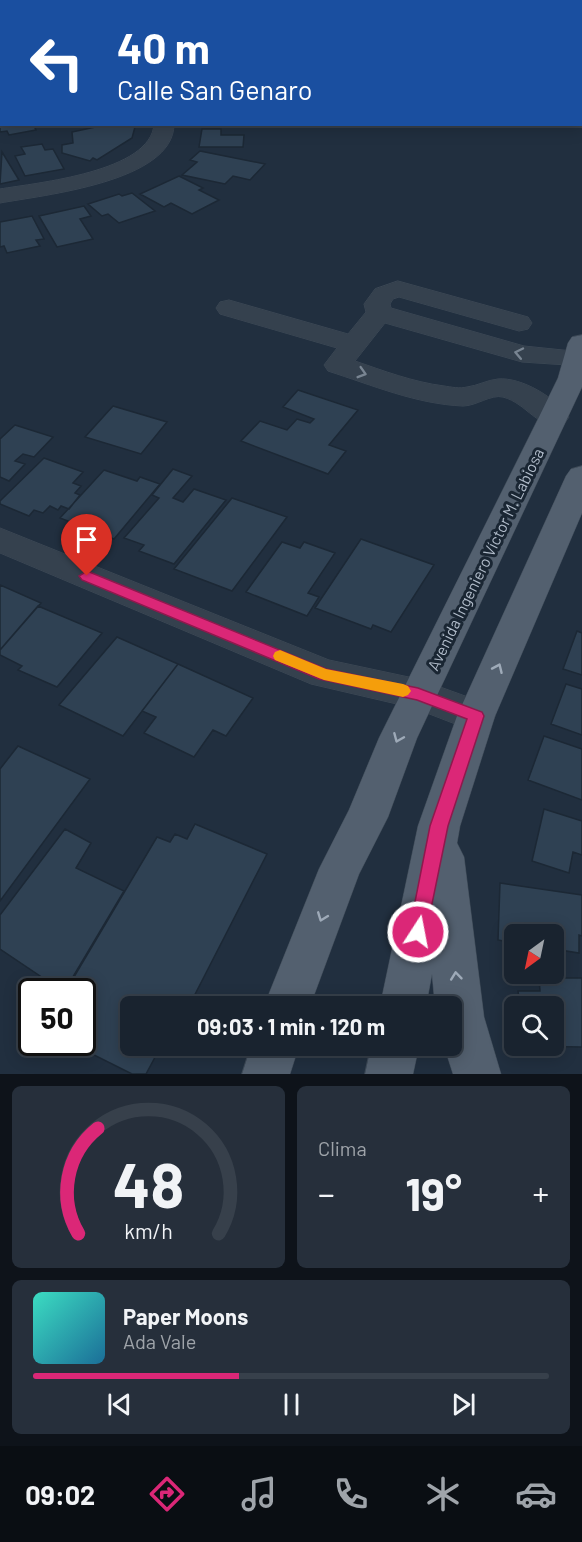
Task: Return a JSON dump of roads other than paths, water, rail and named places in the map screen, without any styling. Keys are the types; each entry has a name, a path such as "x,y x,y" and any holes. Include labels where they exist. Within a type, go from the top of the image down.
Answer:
{"main road":[{"name":"Avenida Ingeniero Víctor M. Labiosa","path":"291,996 340,869 367,817 398,738 554,417 572,378 580,351"},
{"path":"405,996 439,826 476,716 582,476"},
{"path":"439,826 460,1017 477,1074"},
{"path":"266,1074 271,1056"},
{"path":"389,1074 393,1056"}],"street":[{"path":"0,196 115,173 146,157 162,140 164,126"},
{"path":"519,323 398,289 384,294 377,304 379,313 339,365 419,391 446,395 466,397 496,388 505,388 524,395 554,417"},
{"path":"229,308 355,345"},
{"path":"379,313 522,354 580,351"},
{"path":"0,540 324,674 418,694 476,716"}]}
